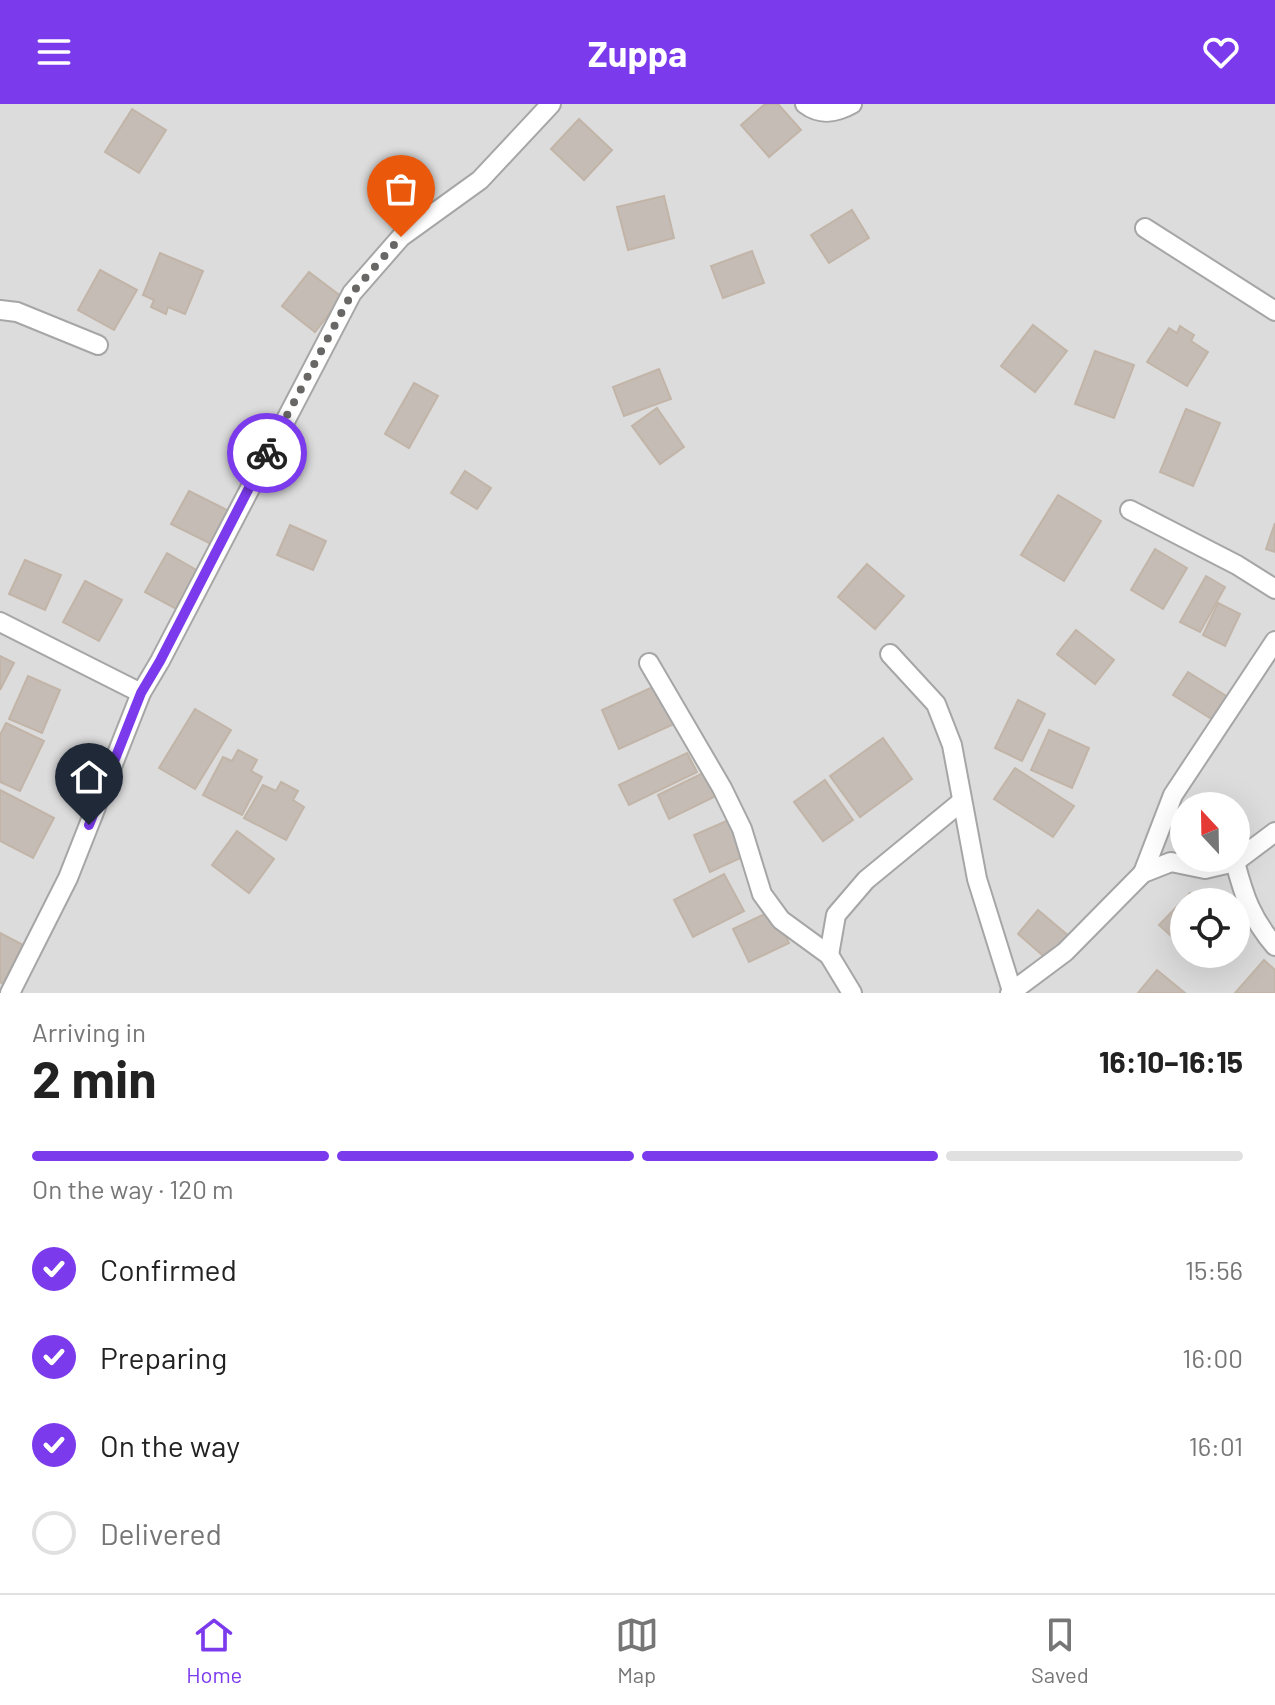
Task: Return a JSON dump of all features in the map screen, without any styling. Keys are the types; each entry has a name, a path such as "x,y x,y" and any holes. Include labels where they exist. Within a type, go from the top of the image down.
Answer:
{"street":[{"path":"10,993 68,878 141,693 352,293 401,237 480,180 551,104"},
{"path":"805,104 814,110 835,113 852,104"},
{"path":"1145,228 1275,311"},
{"path":"0,310 17,312 98,345"},
{"path":"1130,510 1237,565 1275,589"},
{"path":"0,622 141,693"},
{"path":"890,654 936,704 952,745 977,879 1011,992 1065,952 1143,873 1173,795 1275,641"},
{"path":"649,663 722,788 742,829 762,894 781,920 829,955 852,993"},
{"path":"829,955 836,915 866,880 961,802"},
{"path":"1250,851 1275,832"},
{"path":"1143,873 1170,862"},
{"path":"1238,872 1246,901 1259,927 1275,946"}],"shaded area":[{"path":"0,104 1275,104 1275,993 0,993"}],"building":[{"path":"765,104 778,104 801,130 769,157 741,125"},
{"path":"132,109 166,130 139,173 105,152"},
{"path":"579,119 612,150 584,180 551,149"},
{"path":"664,196 674,238 628,250 617,207"},
{"path":"852,210 869,238 829,263 811,235"},
{"path":"752,251 764,283 723,298 711,266"},
{"path":"160,253 203,271 185,314 168,307 166,314 151,307 154,300 143,295"},
{"path":"100,270 137,290 114,330 78,310"},
{"path":"309,272 342,297 315,332 282,306"},
{"path":"1033,325 1067,351 1035,392 1001,366"},
{"path":"1180,326 1194,335 1191,341 1208,352 1187,386 1147,362 1169,328 1177,333"},
{"path":"1095,351 1134,365 1114,418 1075,404"},
{"path":"659,369 671,399 624,416 613,387"},
{"path":"414,383 438,396 409,448 385,434"},
{"path":"657,408 684,447 660,464 632,426"},
{"path":"1186,409 1220,423 1193,486 1160,472"},
{"path":"465,471 491,488 477,509 451,493"},
{"path":"189,491 233,513 215,546 171,524"},
{"path":"1058,495 1101,521 1064,581 1021,555"},
{"path":"1275,523 1275,552 1266,549"},
{"path":"290,525 326,541 313,570 277,555"},
{"path":"1155,549 1187,568 1163,609 1131,590"},
{"path":"167,553 200,572 178,610 145,592"},
{"path":"25,560 61,575 45,610 9,594"},
{"path":"867,564 904,596 875,629 838,597"},
{"path":"1206,576 1225,587 1200,632 1180,622"},
{"path":"85,581 122,600 99,641 63,622"},
{"path":"1218,603 1240,614 1225,646 1203,635"},
{"path":"1076,630 1114,660 1095,684 1057,654"},
{"path":"0,656 14,663 0,690"},
{"path":"1188,672 1228,697 1213,720 1173,695"},
{"path":"28,676 60,690 42,733 9,719"},
{"path":"657,685 674,724 619,749 602,710"},
{"path":"1018,700 1045,714 1022,761 995,748"},
{"path":"195,709 231,730 195,789 159,768"},
{"path":"6,723 44,741 20,791 0,782 0,735"},
{"path":"1049,730 1089,748 1072,788 1031,770"},
{"path":"883,738 912,779 860,817 830,776"},
{"path":"238,750 257,760 251,771 262,777 242,815 203,795 223,757 232,761"},
{"path":"687,753 697,772 629,805 619,785"},
{"path":"1015,768 1074,806 1053,837 994,799"},
{"path":"707,771 718,795 669,819 658,795"},
{"path":"825,780 853,820 823,841 794,802"},
{"path":"281,782 298,791 293,800 304,807 286,840 244,818 263,785 276,791"},
{"path":"0,790 54,818 33,858 0,841"},
{"path":"731,819 747,855 710,872 694,835"},
{"path":"237,831 274,859 249,893 212,865"},
{"path":"724,874 744,911 693,937 674,900"},
{"path":"773,910 789,943 749,962 733,929"},
{"path":"1038,910 1069,936 1048,960 1018,934"},
{"path":"1170,914 1170,935 1159,925"},
{"path":"0,933 23,945 3,984 0,982"},
{"path":"1264,960 1275,970 1275,993 1235,993"},
{"path":"1157,970 1185,993 1138,993"}],"way so far":[{"path":"267,453 352,293 401,237"}],"route":[{"path":"89,825 141,693 267,453"}]}
